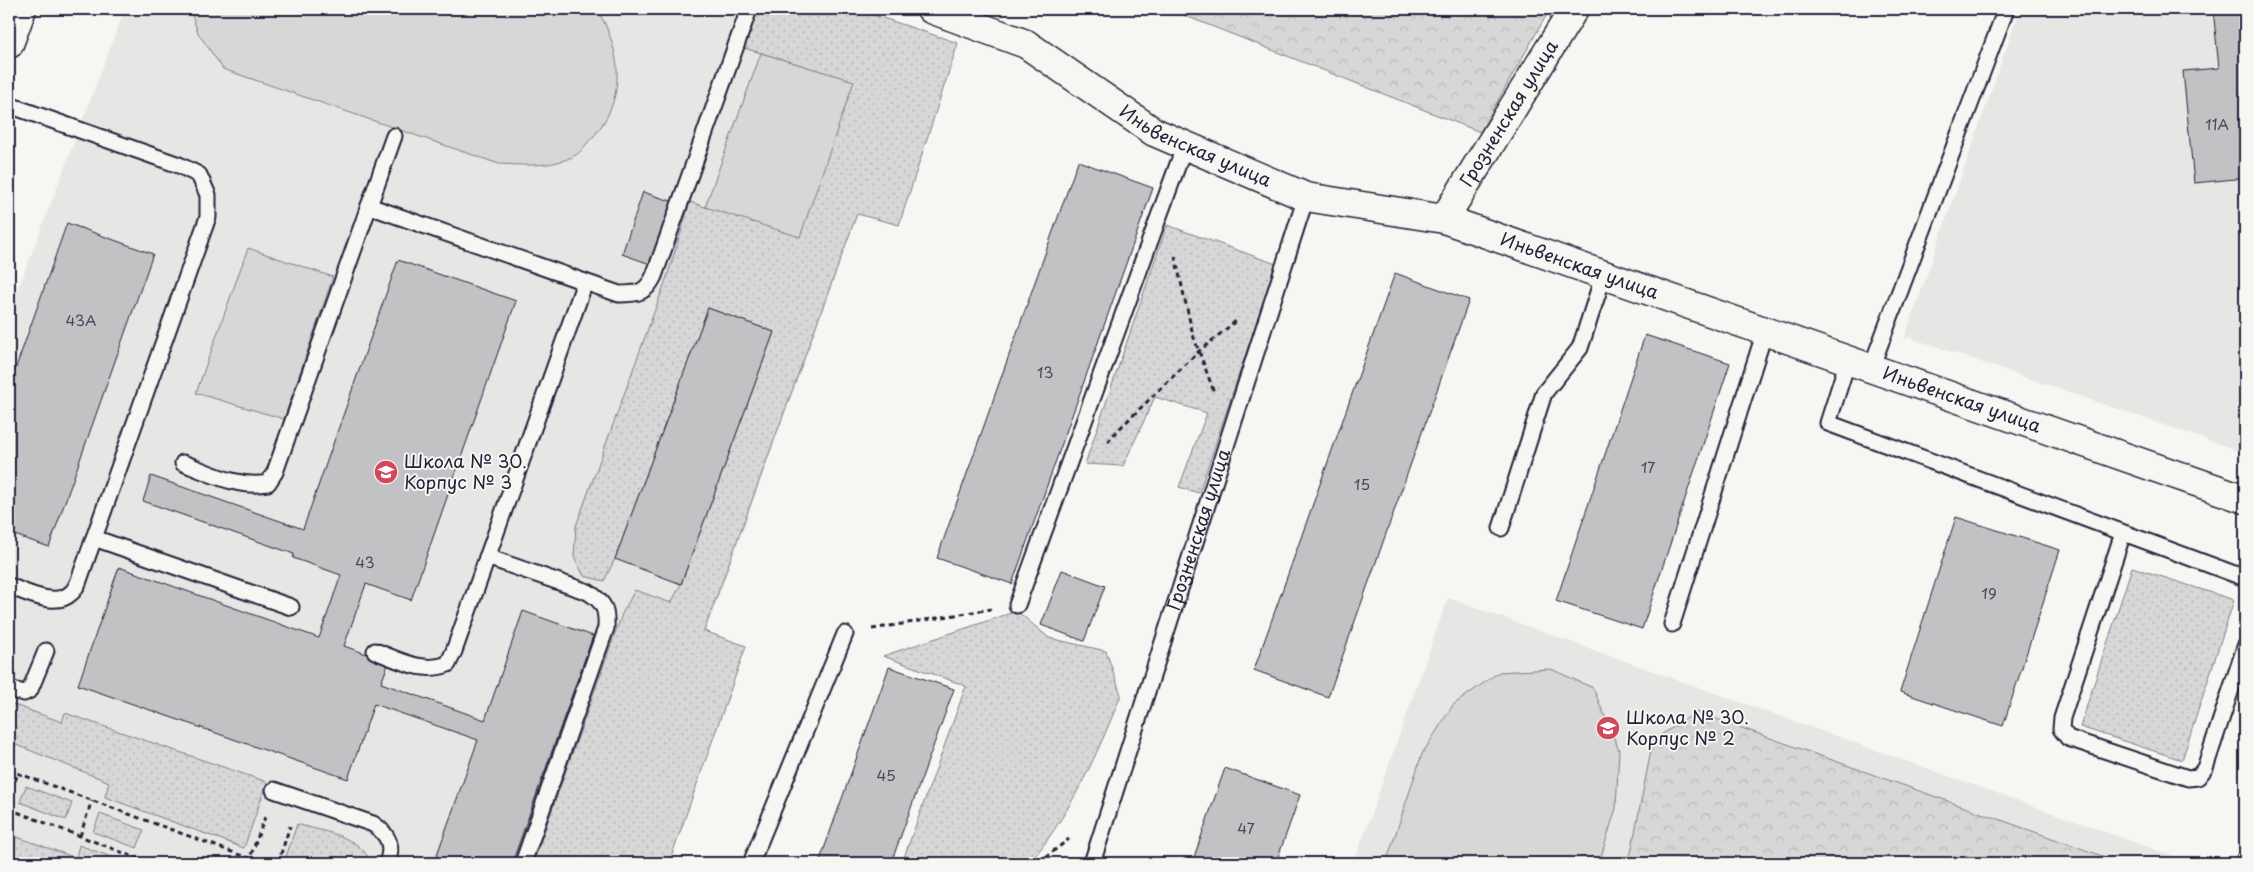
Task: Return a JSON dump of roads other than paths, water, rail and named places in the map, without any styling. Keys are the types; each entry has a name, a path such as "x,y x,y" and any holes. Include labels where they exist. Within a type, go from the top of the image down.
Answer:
{"street":[{"path":"9,44 22,9"},
{"name":"Иньвенская улица","path":"931,9 1026,44 1154,132 1306,197 1444,219 2245,498"},
{"name":"Грозненская улица","path":"1444,219 1574,9"}],"lane":[{"path":"369,206 619,294 635,294 648,288 654,276 749,9"},
{"path":"2006,9 1860,364 1828,423 2245,578"},
{"path":"9,105 179,165 199,175 208,195 208,217 78,583 71,594 57,598 43,598 9,586"},
{"path":"183,463 242,484 256,486 268,483 275,472 394,136"},
{"path":"1017,605 1184,145"},
{"name":"Грозненская улица","path":"1092,863 1306,197"},
{"path":"1501,528 1544,393 1580,348 1604,274"},
{"path":"375,652 420,667 435,669 448,664 488,557 585,282"},
{"path":"1672,624 1765,331"},
{"path":"2124,533 2062,718 2061,729 2068,738 2188,778 2198,777 2205,768 2245,647"},
{"path":"94,538 291,607"},
{"path":"488,557 588,592 601,600 607,613 606,628 523,863"},
{"path":"751,863 845,634"},
{"path":"9,689 24,693 30,690 46,651"},
{"path":"274,790 372,824 385,832 390,845 387,863"}],"place":[{"name":"Школа № 30. Корпус № 3","path":"386,472"},
{"name":"Школа № 30. Корпус № 2","path":"1608,728"}]}
